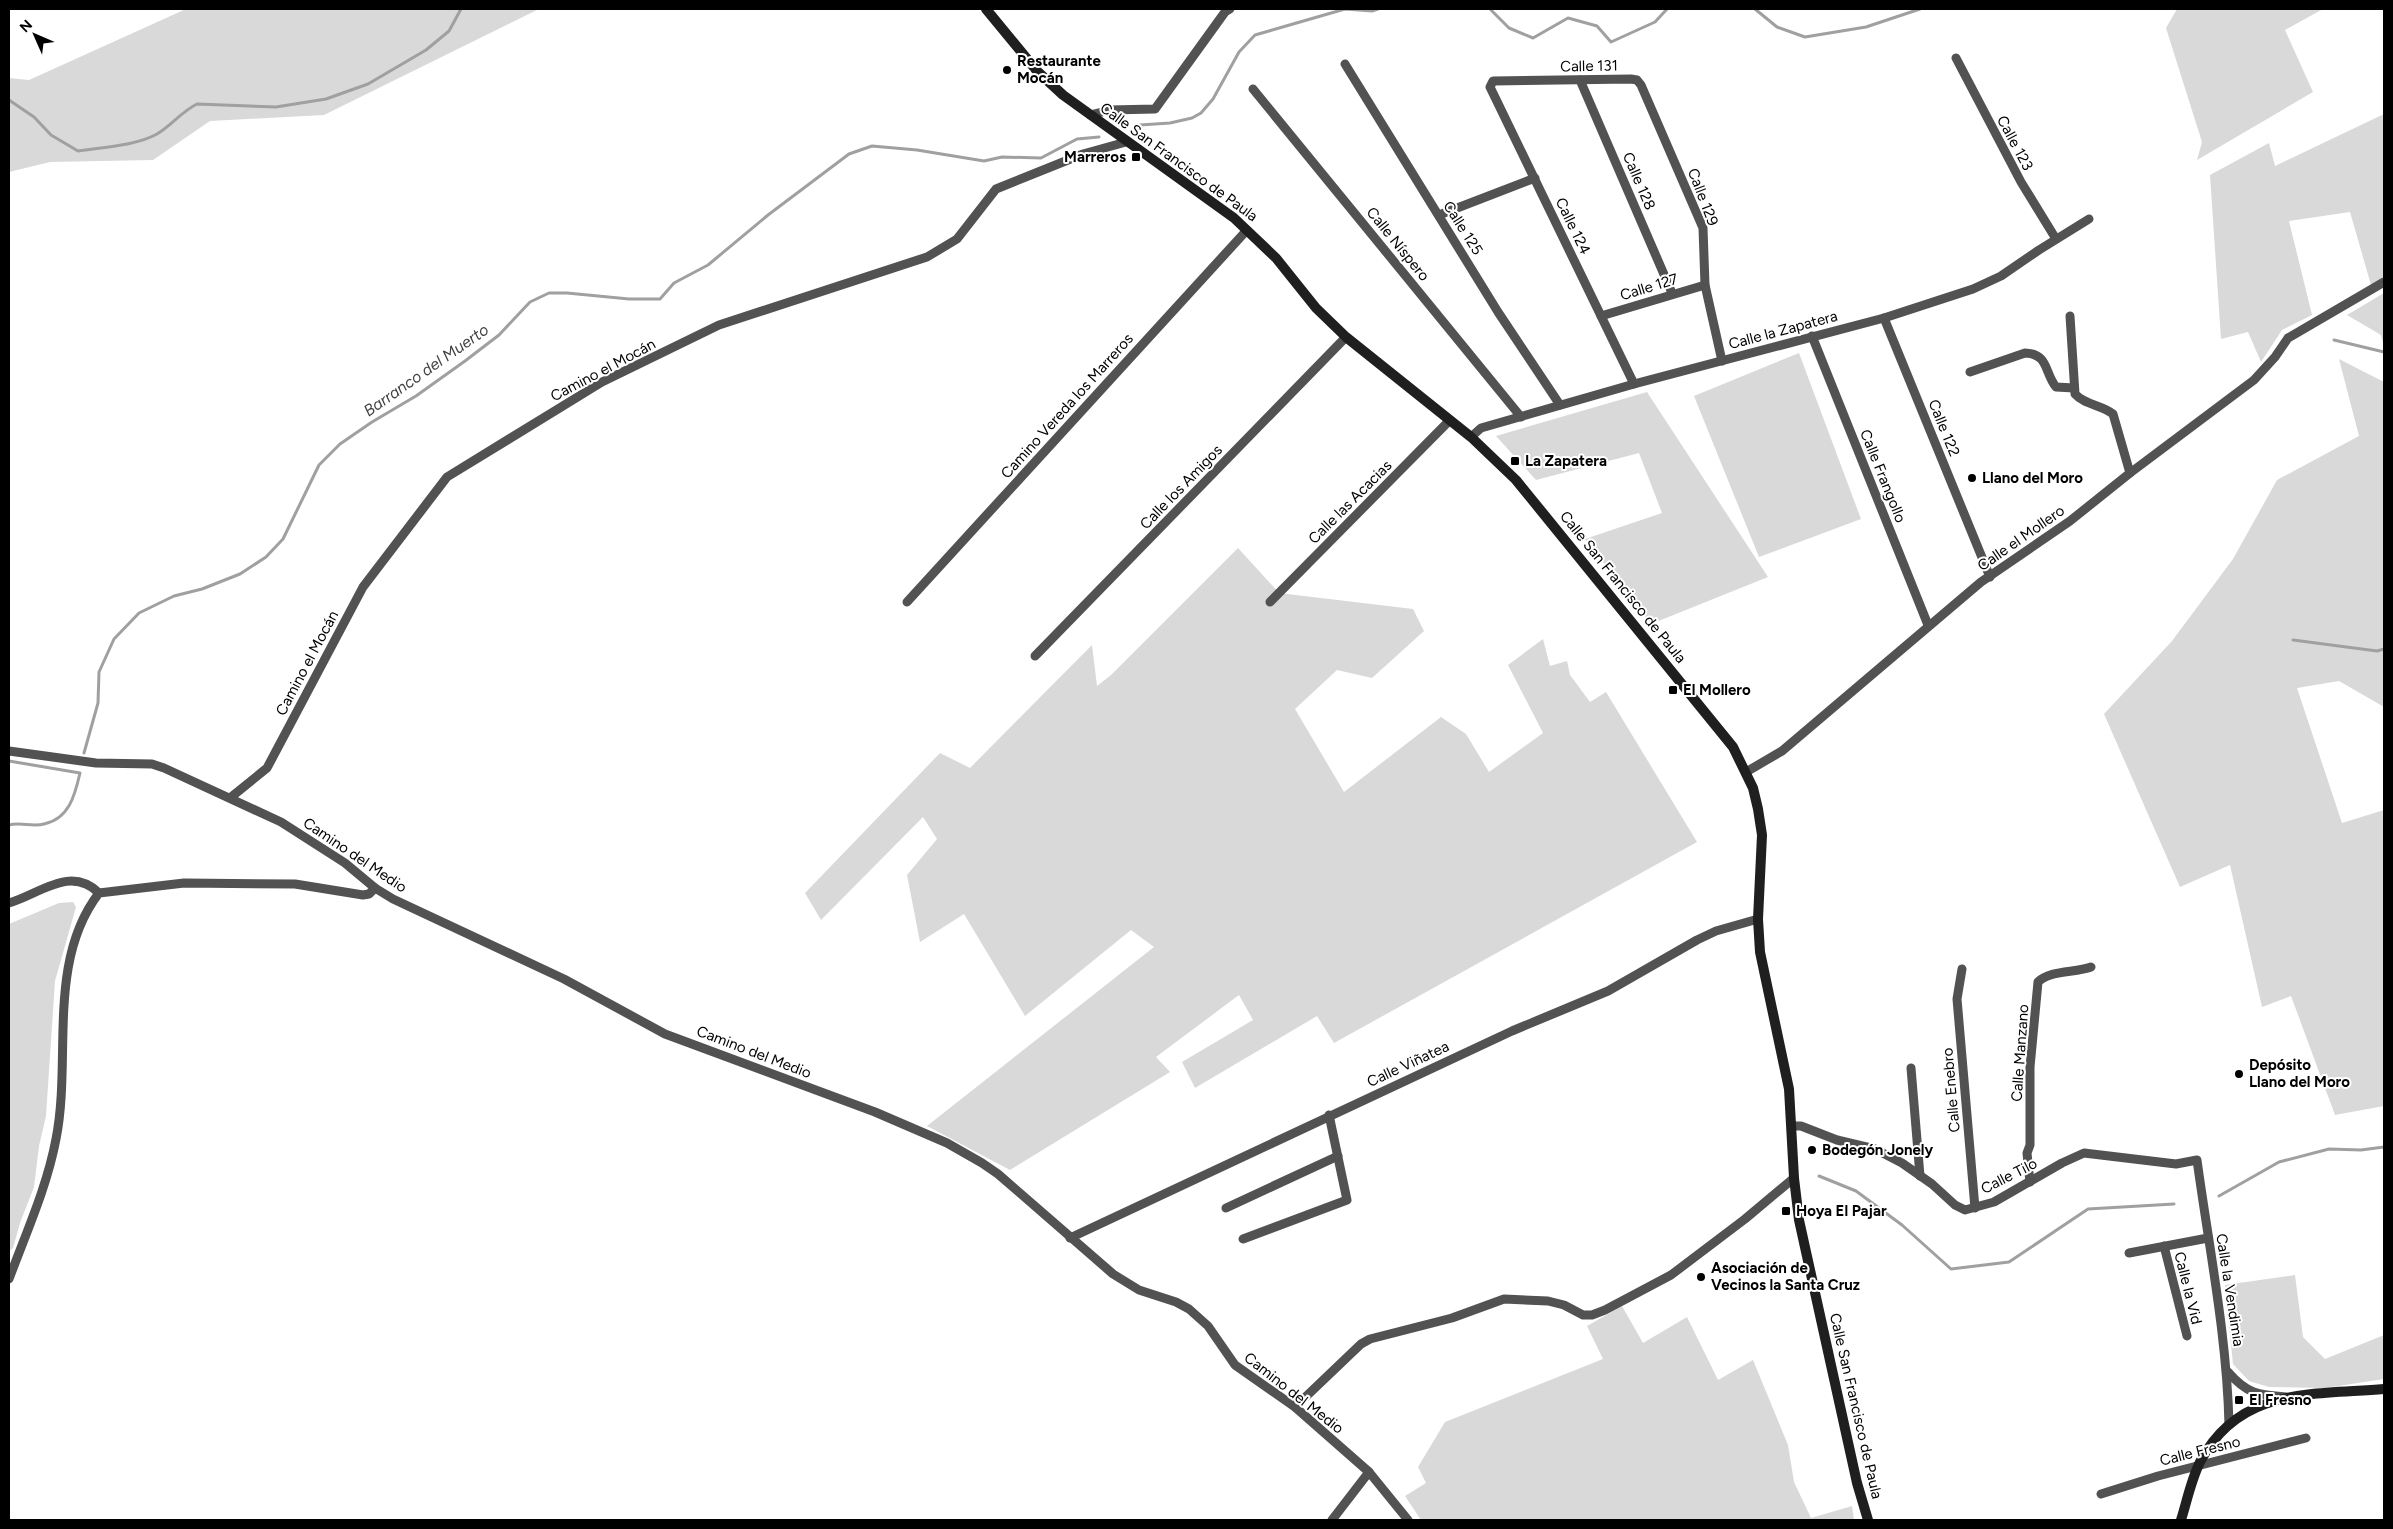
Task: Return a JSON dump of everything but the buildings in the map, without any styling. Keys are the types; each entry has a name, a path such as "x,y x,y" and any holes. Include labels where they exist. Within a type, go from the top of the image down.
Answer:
{"main road":[{"name":"Calle San Francisco de Paula","path":"986,9 1037,71 1063,95 1247,230 1276,258 1316,308 1346,337 1471,437 1516,480 1733,747 1746,772 1757,802 1762,835 1758,919 1766,985 1789,1089 1794,1178 1799,1220 1857,1483 1868,1520"},
{"path":"2181,1520 2199,1464 2206,1451 2229,1425 2250,1409 2286,1397 2384,1389"}],"street":[{"path":"1090,115 1110,110 1155,110 1225,12 1230,9"},
{"name":"Calle 123","path":"1956,58 2021,182 2056,239"},
{"name":"Calle 125","path":"1345,64 1393,144 1440,215 1498,312 1560,405"},
{"name":"Calle 128","path":"1580,80 1672,294"},
{"name":"Calle 131","path":"1493,81 1637,80"},
{"name":"Calle 129","path":"1637,80 1641,85 1703,228 1705,285 1722,361"},
{"name":"Calle 124","path":"1493,81 1490,87 1634,384"},
{"name":"Calle Níspero","path":"1253,89 1521,417"},
{"name":"Camino el Mocán","path":"230,798 267,768 363,587 446,477 602,382 719,325 927,257 957,239 996,189 1084,154 1126,142"},
{"path":"1440,215 1535,178"},
{"name":"Calle la Zapatera","path":"1471,437 1481,428 1634,384 1884,318 1973,289 2001,276 2089,219"},
{"name":"Camino Vereda los Marreros","path":"907,602 1247,230"},
{"name":"Calle el Mollero","path":"1746,772 1782,751 1928,625 1990,576 2070,521 2130,473 2254,380 2276,358 2288,338 2384,282"},
{"name":"Calle 127","path":"1601,316 1705,285"},
{"path":"2070,316 2075,394 2082,400 2102,407 2113,414 2130,473"},
{"name":"Calle 122","path":"1884,318 1990,576"},
{"name":"Calle Frangollo","path":"1812,336 1928,625"},
{"name":"Calle los Amigos","path":"1035,656 1346,337"},
{"path":"1970,372 2025,353 2033,353 2043,360 2056,387 2074,388"},
{"name":"Calle las Acacias","path":"1270,602 1449,420"},
{"name":"Camino del Medio","path":"9,751 96,763 152,764 281,822 345,863 375,888 452,929 564,979 665,1034 875,1112 946,1144 998,1174 1070,1238 1126,1284 1189,1309 1208,1326 1235,1365 1295,1407 1369,1472 1408,1520"},
{"path":"9,903 25,898 59,881 74,880 89,883 98,893"},
{"path":"9,1279 48,1171 56,1138 66,981 80,925 89,905 98,893 184,883 295,884 362,895 369,894 375,888"},
{"name":"Calle Viñatea","path":"1070,1238 1329,1115 1544,1016 1608,992 1697,940 1716,931 1758,919"},
{"name":"Calle Manzano","path":"2030,1182 2027,1153 2030,1145 2030,1067 2038,982 2044,976 2091,967"},
{"name":"Calle Enebro","path":"1962,969 1957,999 1975,1208"},
{"path":"1911,1068 1920,1176"},
{"path":"1243,1239 1347,1200 1329,1115"},
{"name":"Calle Tilo","path":"1792,1126 1800,1126 1838,1140 1875,1149 1902,1163 1955,1205 1965,1210 1994,1202 2062,1163 2084,1153 2176,1164 2197,1160"},
{"path":"1226,1208 1338,1156"},
{"name":"Calle la Vendimia","path":"2197,1160 2228,1372 2229,1425"},
{"path":"1295,1407 1362,1344 1370,1339 1452,1318 1504,1299 1548,1301 1564,1305 1583,1315 1592,1315 1605,1310 1671,1275 1745,1219 1794,1178"},
{"path":"2129,1253 2208,1238"},
{"name":"Calle la Vid","path":"2164,1246 2186,1336"},
{"path":"2228,1372 2247,1391 2286,1397"},
{"name":"Calle Fresno","path":"2101,1494 2199,1464 2306,1438"},
{"path":"1332,1520 1369,1472"}],"shaded area":[{"path":"186,9 539,9 324,115 210,121 153,160 50,162 9,172 9,78 29,80"},
{"path":"2177,9 2323,9 2285,30 2313,92 2197,160 2202,142 2166,28"},
{"path":"2384,114 2384,277 2371,285 2350,212 2289,221 2312,315 2282,330 2261,362 2248,332 2221,339 2210,175 2269,143 2275,166"},
{"path":"2384,293 2384,346 2381,335 2347,315"},
{"path":"1799,353 1861,519 1759,557 1694,396"},
{"path":"2339,359 2384,382 2384,707 2339,681 2297,688 2342,823 2384,810 2384,1106 2335,1115 2291,996 2262,1007 2230,865 2180,887 2104,714 2172,641 2233,559 2277,480 2359,436"},
{"path":"1647,392 1768,577 1651,624 1585,539 1662,513 1639,453 1536,480 1496,436"},
{"path":"1238,548 1279,593 1413,609 1424,631 1372,678 1337,670 1295,709 1344,792 1441,717 1466,734 1489,772 1543,733 1508,665 1543,639 1550,666 1567,661 1570,675 1590,702 1606,692 1697,842 1334,1043 1317,1016 1195,1088 1182,1062 1253,1020 1239,995 1156,1057 1170,1072 1010,1170 927,1126 1154,947 1131,930 1025,1016 964,914 920,942 907,875 937,839 923,817 821,920 805,893 940,753 970,768 1092,645 1097,686 1111,675"},
{"path":"73,902 76,907 55,981 46,1116 39,1146 34,1187 20,1223 13,1248 9,1251 9,924 59,903"},
{"path":"2295,1275 2303,1337 2325,1359 2384,1335 2384,1379 2325,1388 2269,1387 2249,1381 2233,1364 2225,1285"},
{"path":"1622,1306 1643,1343 1687,1317 1718,1380 1753,1360 1788,1445 1794,1482 1811,1518 1852,1506 1854,1520 1421,1520 1405,1496 1426,1483 1418,1467 1445,1422 1603,1359 1587,1326"}],"waterway":[{"path":"9,100 34,117 51,135 78,151 129,144 157,134 197,104 276,107 326,99 368,84 426,50 449,31 461,9"},
{"name":"Barranco del Muerto","path":"1140,125 1170,123 1192,118 1201,113 1213,99 1239,52 1255,35 1345,9 1372,11 1378,9"},
{"name":"Barranco del Muerto","path":"1490,9 1509,28 1533,38 1568,18 1597,26 1611,42 1655,22 1667,9"},
{"name":"Barranco del Muerto","path":"1755,9 1777,27 1805,37 1866,27 1920,9"},
{"name":"Barranco del Muerto","path":"84,753 98,703 99,672 114,639 139,613 174,596 202,589 240,574 266,557 283,539 319,465 340,444 372,422 416,396 465,361 499,335 530,302 549,293 629,299 660,299 674,283 708,265 768,215 849,154 872,146 917,150 984,161 1002,157 1041,158 1077,139 1099,137"},
{"path":"2334,340 2384,352"},
{"path":"2293,640 2377,651 2384,649"},
{"name":"Barranco del Muerto","path":"9,761 80,773 70,805 59,817 40,825 9,825"},
{"path":"2219,1196 2279,1162 2329,1149 2361,1150 2384,1147"},
{"path":"1819,1176 1856,1191 1902,1225 1951,1269 2009,1262 2088,1209 2174,1204"}],"place":[{"name":"Restaurante Mocán","path":"1007,70"},
{"name":"Marreros","path":"1136,157"},
{"name":"La Zapatera","path":"1515,461"},
{"name":"Llano del Moro","path":"1972,478"},
{"name":"El Mollero","path":"1673,690"},
{"name":"Depósito Llano del Moro","path":"2239,1074"},
{"name":"Bodegón Jonely","path":"1812,1150"},
{"name":"Hoya El Pajar","path":"1786,1211"},
{"name":"Asociación de Vecinos la Santa Cruz","path":"1701,1277"},
{"name":"El Fresno","path":"2239,1400"}]}
